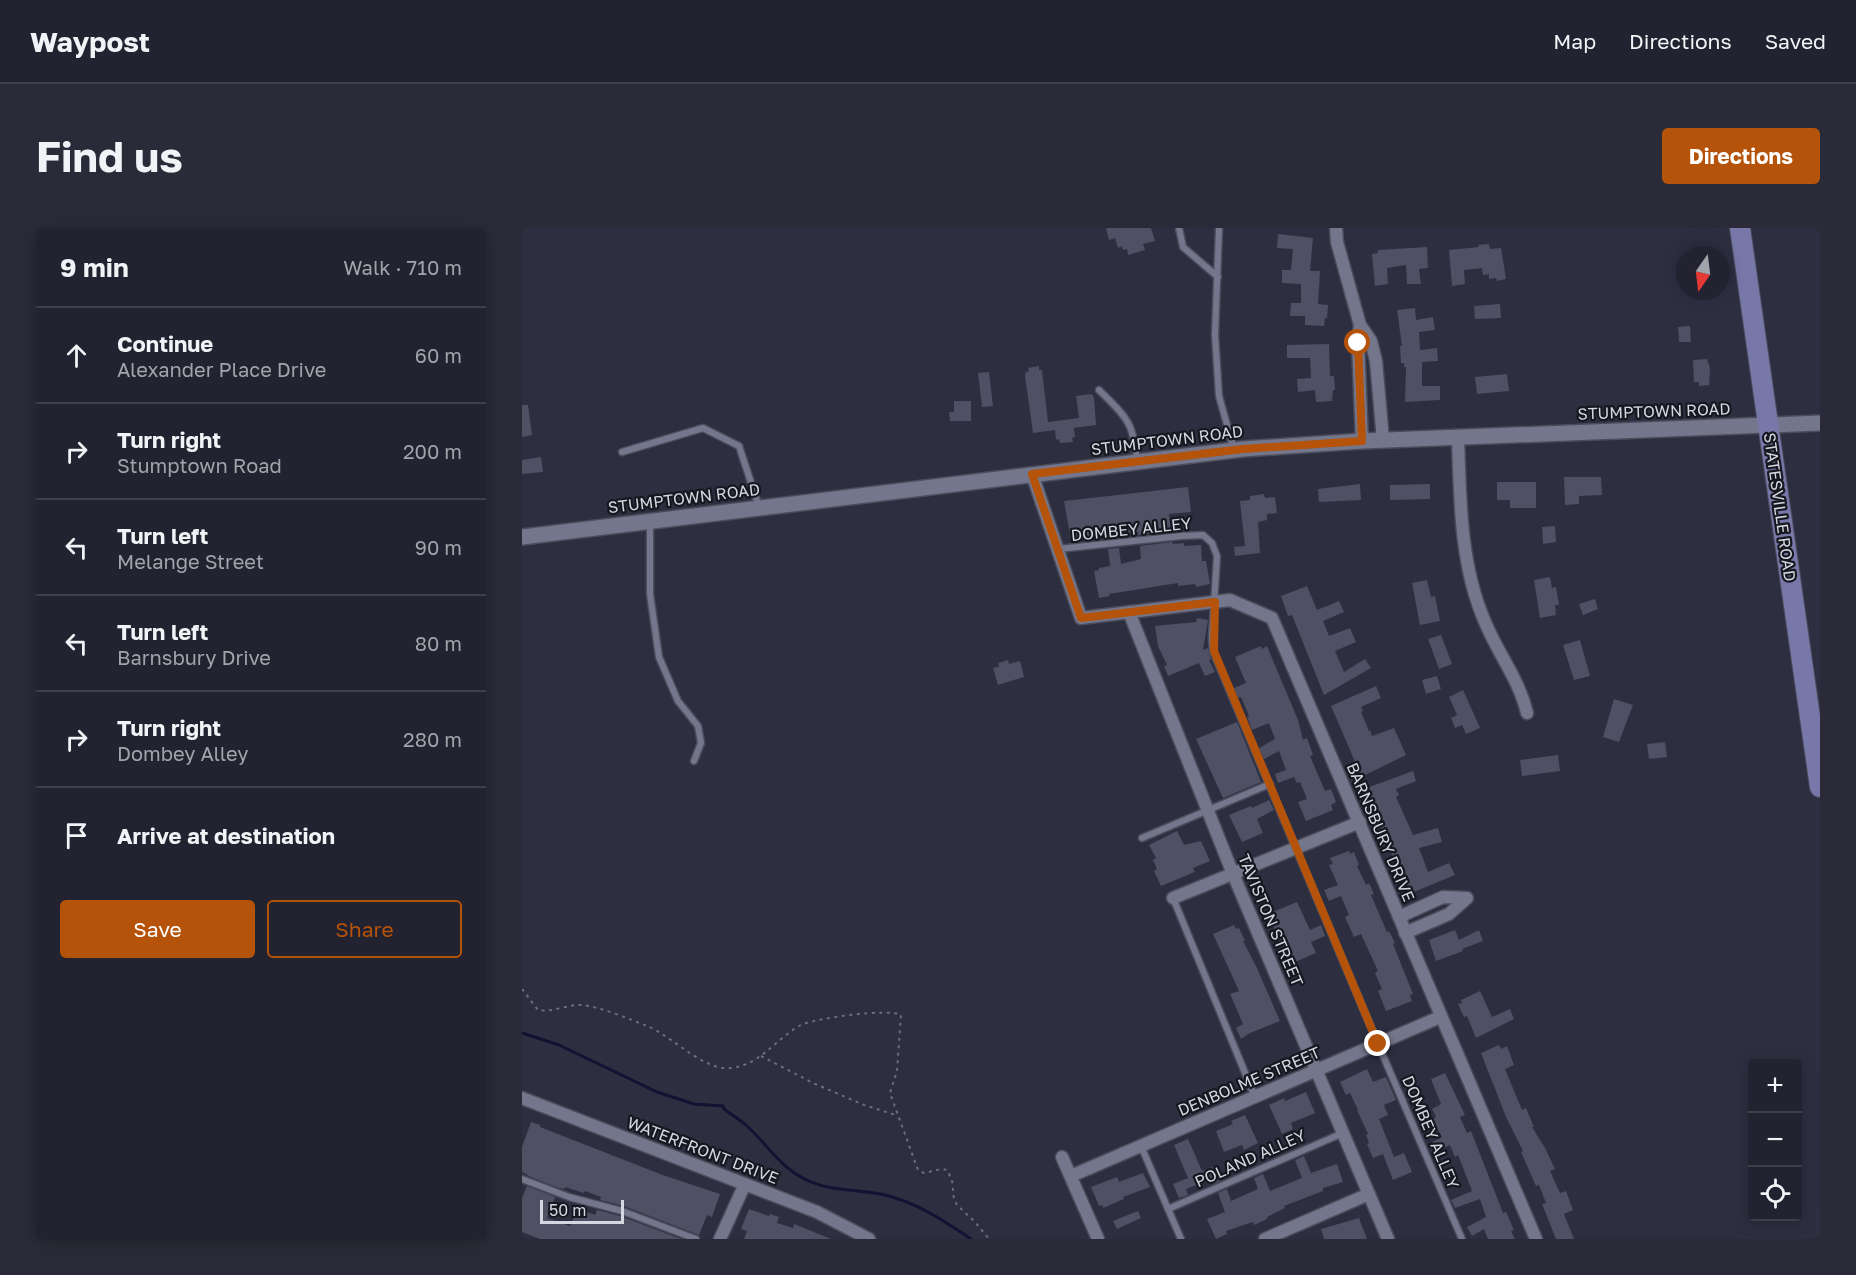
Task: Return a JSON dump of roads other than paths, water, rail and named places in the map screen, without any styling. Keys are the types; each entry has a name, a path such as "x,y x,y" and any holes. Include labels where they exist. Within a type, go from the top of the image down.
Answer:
{"main road":[{"name":"STATESVILLE ROAD","path":"1740,228 1768,425 1809,680 1820,787"}],"street":[{"path":"1336,228 1336,242 1360,325 1371,341 1376,361 1383,441"},
{"path":"1360,325 1358,343 1362,441"},
{"name":"STUMPTOWN ROAD","path":"522,537 1234,450 1362,441 1820,423"},
{"path":"1458,437 1462,520 1474,589 1484,621 1523,693 1527,713"},
{"path":"1032,474 1058,549"},
{"name":"BARNSBURY DRIVE","path":"1058,549 1081,618 1230,600 1272,618 1536,1239"},
{"name":"TAVISTON STREET","path":"1129,612 1233,874 1388,1239"},
{"path":"1173,898 1360,822"},
{"path":"1399,917 1443,897 1467,898 1449,914 1405,933"},
{"name":"DENBOLME STREET","path":"1071,1176 1440,1017"},
{"name":"WATERFRONT DRIVE","path":"523,1103 745,1184 816,1212 869,1239"},
{"path":"1062,1157 1098,1239"},
{"path":"720,1239 745,1184"},
{"path":"1265,1239 1369,1194"}],"lane":[{"path":"1179,228 1183,247 1218,277"},
{"path":"1219,228 1215,335 1219,396 1234,450"},
{"path":"1099,390 1124,415 1130,426 1134,436 1137,462"},
{"path":"622,452 703,429 739,446 760,507"},
{"path":"650,521 650,594 659,657 678,701 698,726 700,743 694,760"},
{"name":"DOMBEY ALLEY","path":"1058,549 1203,535 1212,543 1217,556 1214,651 1462,1239"},
{"path":"1142,838 1270,784"},
{"path":"1173,898 1255,1096"},
{"name":"POLAND ALLEY","path":"1168,1209 1343,1133"},
{"path":"1141,1145 1181,1239"},
{"path":"522,1179 569,1197 622,1211 696,1239"}],"waterway":[{"path":"522,1033 559,1045 657,1092 694,1104 723,1106 747,1126 783,1164 799,1176 818,1185 876,1193 908,1202 971,1239"}]}
